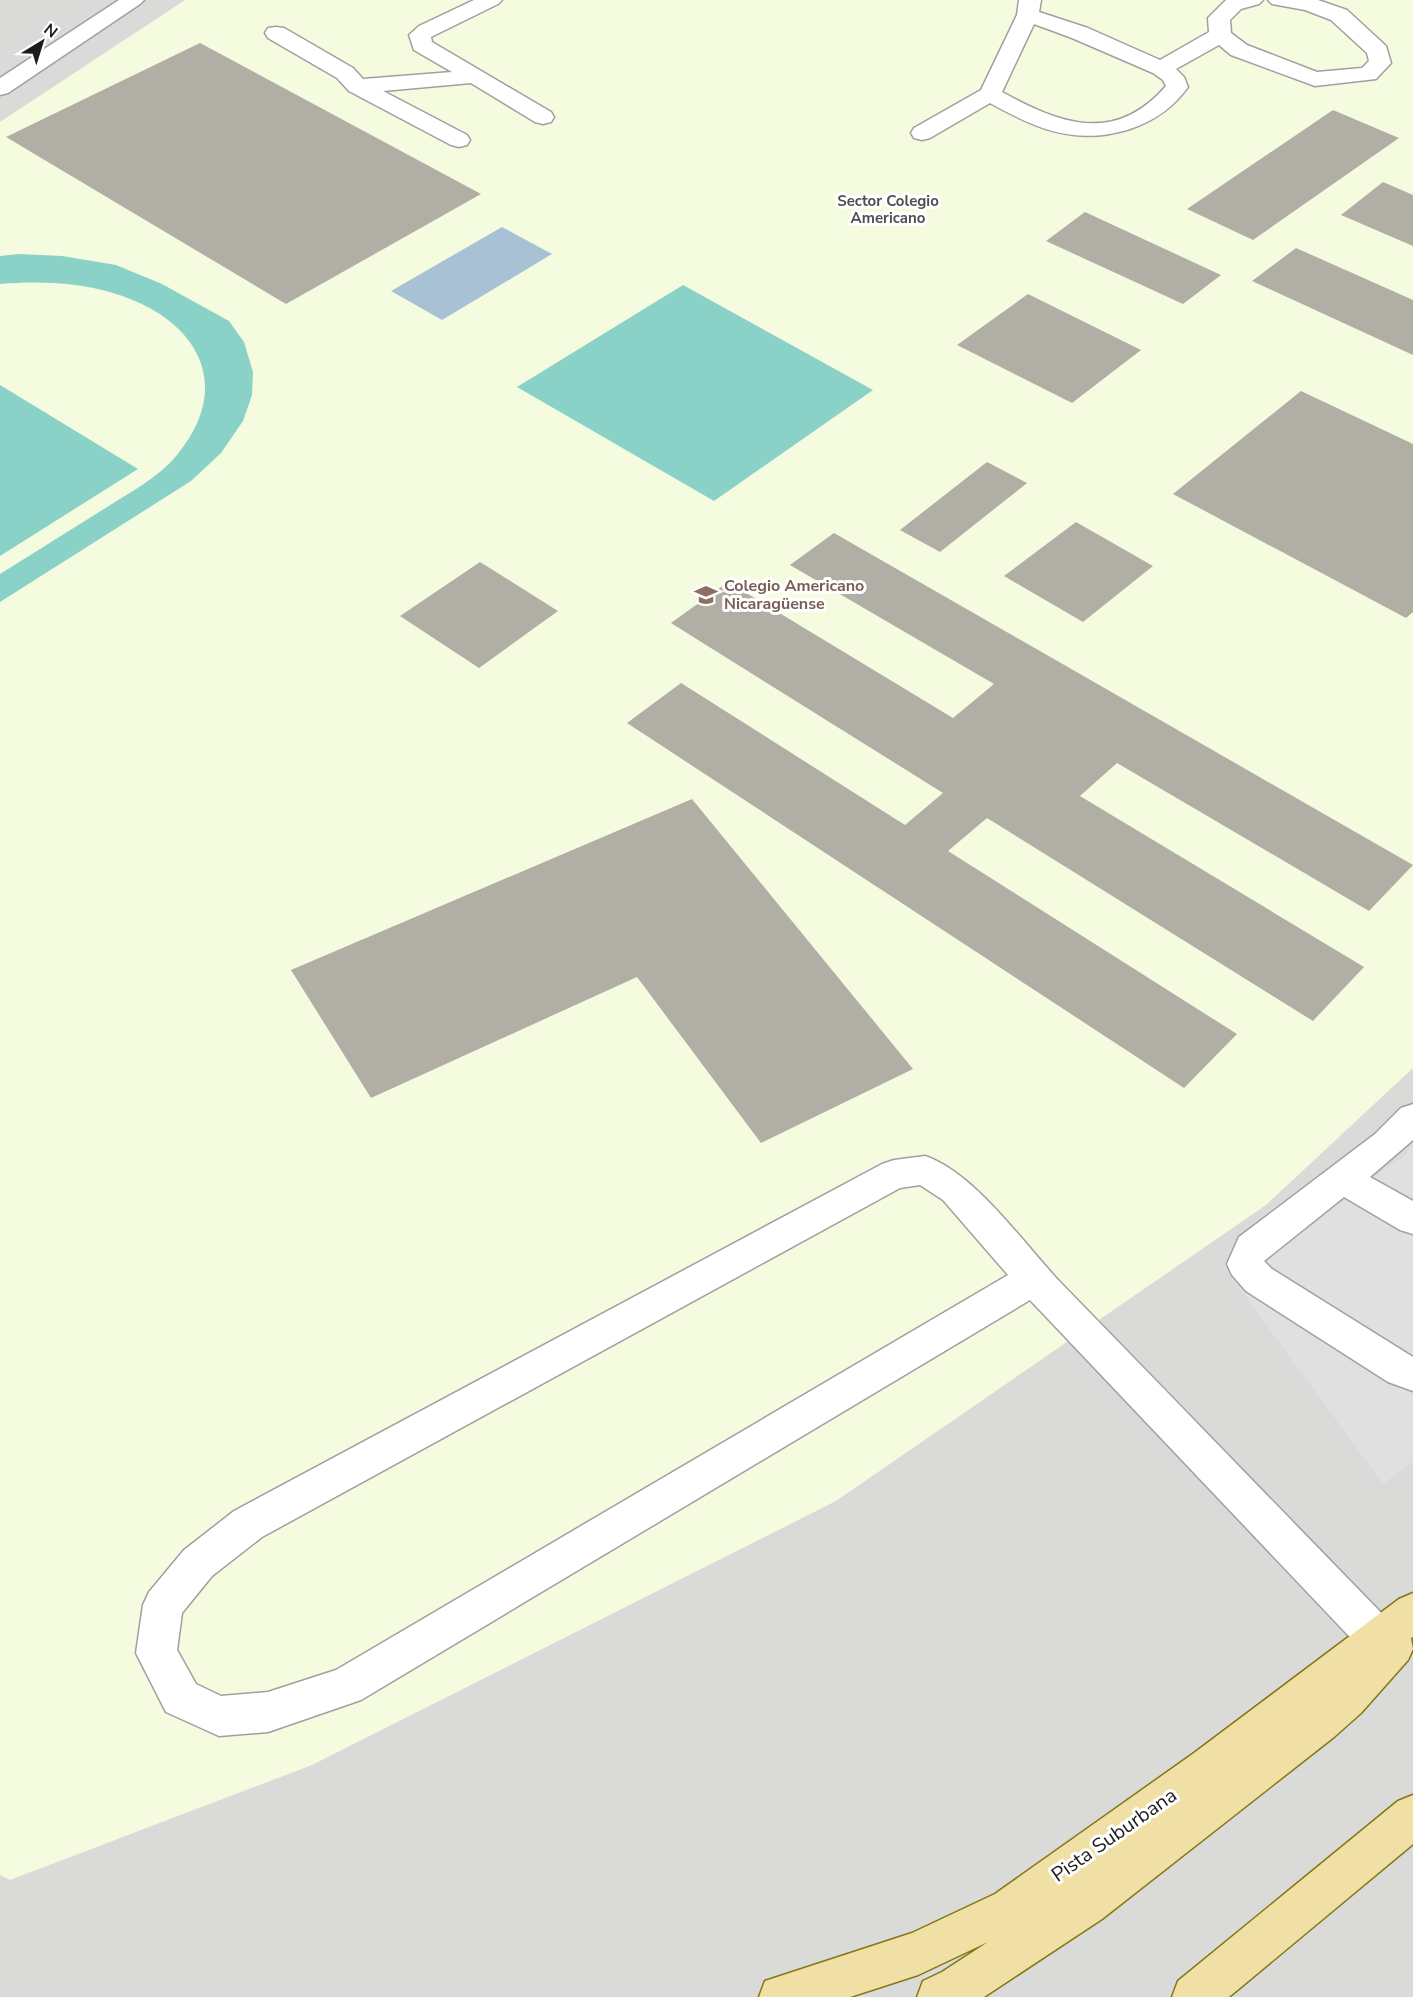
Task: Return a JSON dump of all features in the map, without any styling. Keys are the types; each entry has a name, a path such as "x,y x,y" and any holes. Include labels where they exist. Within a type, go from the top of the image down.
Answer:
{"main road":[{"name":"Pista Suburbana","path":"781,1997 918,1953 1010,1909 1396,1632 1413,1612"},
{"path":"939,1997 958,1988 1087,1904 1310,1731 1346,1699 1396,1632"},
{"path":"1194,1997 1413,1816"}],"street":[{"path":"0,88 133,0"},
{"path":"491,0 420,35 422,45 543,117"},
{"path":"1252,0 1234,4 1219,18 1220,34 1239,50 1316,79 1368,74 1380,63 1378,51 1339,15 1309,4 1279,0"},
{"path":"922,133 990,94 1029,8 1161,68 1173,78 1177,87 1159,107 1135,119 1106,129 1072,130 1019,110 990,94"},
{"path":"276,33 345,74 357,86 459,140"},
{"path":"1161,68 1220,34"},
{"path":"357,86 475,76"},
{"path":"1413,1118 1387,1144 1252,1248 1245,1264 1259,1280 1401,1370 1413,1374"},
{"path":"1034,1279 345,1686 268,1712 219,1716 181,1698 156,1653 163,1605 198,1563 248,1524 894,1174 925,1170 956,1190 1034,1279 1396,1632"},
{"path":"1341,1178 1413,1219"}],"shaded area":[{"name":"Colegio Americano Nicaragüense","path":"0,0 1413,0 1413,1997 0,1997"},
{"name":"Colegio Americano Nicaragüense","path":"185,0 1413,0 1413,1068 1266,1205 836,1501 312,1765 10,1880 0,1875 0,122"},
{"path":"502,227 552,254 442,320 391,291"},
{"path":"19,254 62,256 116,265 162,284 229,321 244,342 253,372 252,395 243,421 221,453 191,481 0,602 0,574 161,471 177,455 195,428 204,402 204,378 198,356 185,336 166,318 141,304 99,289 56,283 0,284 0,256"},
{"path":"683,285 873,390 714,501 517,387"},
{"path":"0,385 138,469 0,556"},
{"path":"1413,1146 1413,1461 1383,1484 1229,1274 1404,1156"}],"building":[{"path":"200,43 481,194 286,304 6,137"},
{"path":"1333,110 1399,138 1253,240 1187,209"},
{"path":"1383,182 1413,195 1413,246 1341,215"},
{"path":"1085,212 1221,275 1183,304 1046,241"},
{"path":"1296,248 1413,300 1413,355 1252,281"},
{"path":"1028,294 1141,350 1072,403 957,345"},
{"path":"1301,391 1413,444 1413,612 1406,618 1173,494"},
{"path":"987,462 1027,483 940,552 900,530"},
{"path":"1076,522 1153,566 1083,622 1004,576"},
{"path":"834,533 1413,865 1369,911 1117,763 1080,796 1364,967 1313,1021 987,818 948,851 1237,1034 1184,1088 627,723 681,683 905,825 943,793 671,623 728,582 953,718 994,684 790,565"},
{"path":"480,562 558,611 479,668 400,616"},
{"path":"692,799 913,1069 761,1143 637,977 371,1098 291,970"}],"place":[{"name":"Colegio Americano Nicaragüense","path":"706,595"}],"district":[{"name":"Sector Colegio Americano","path":"888,210"}]}
